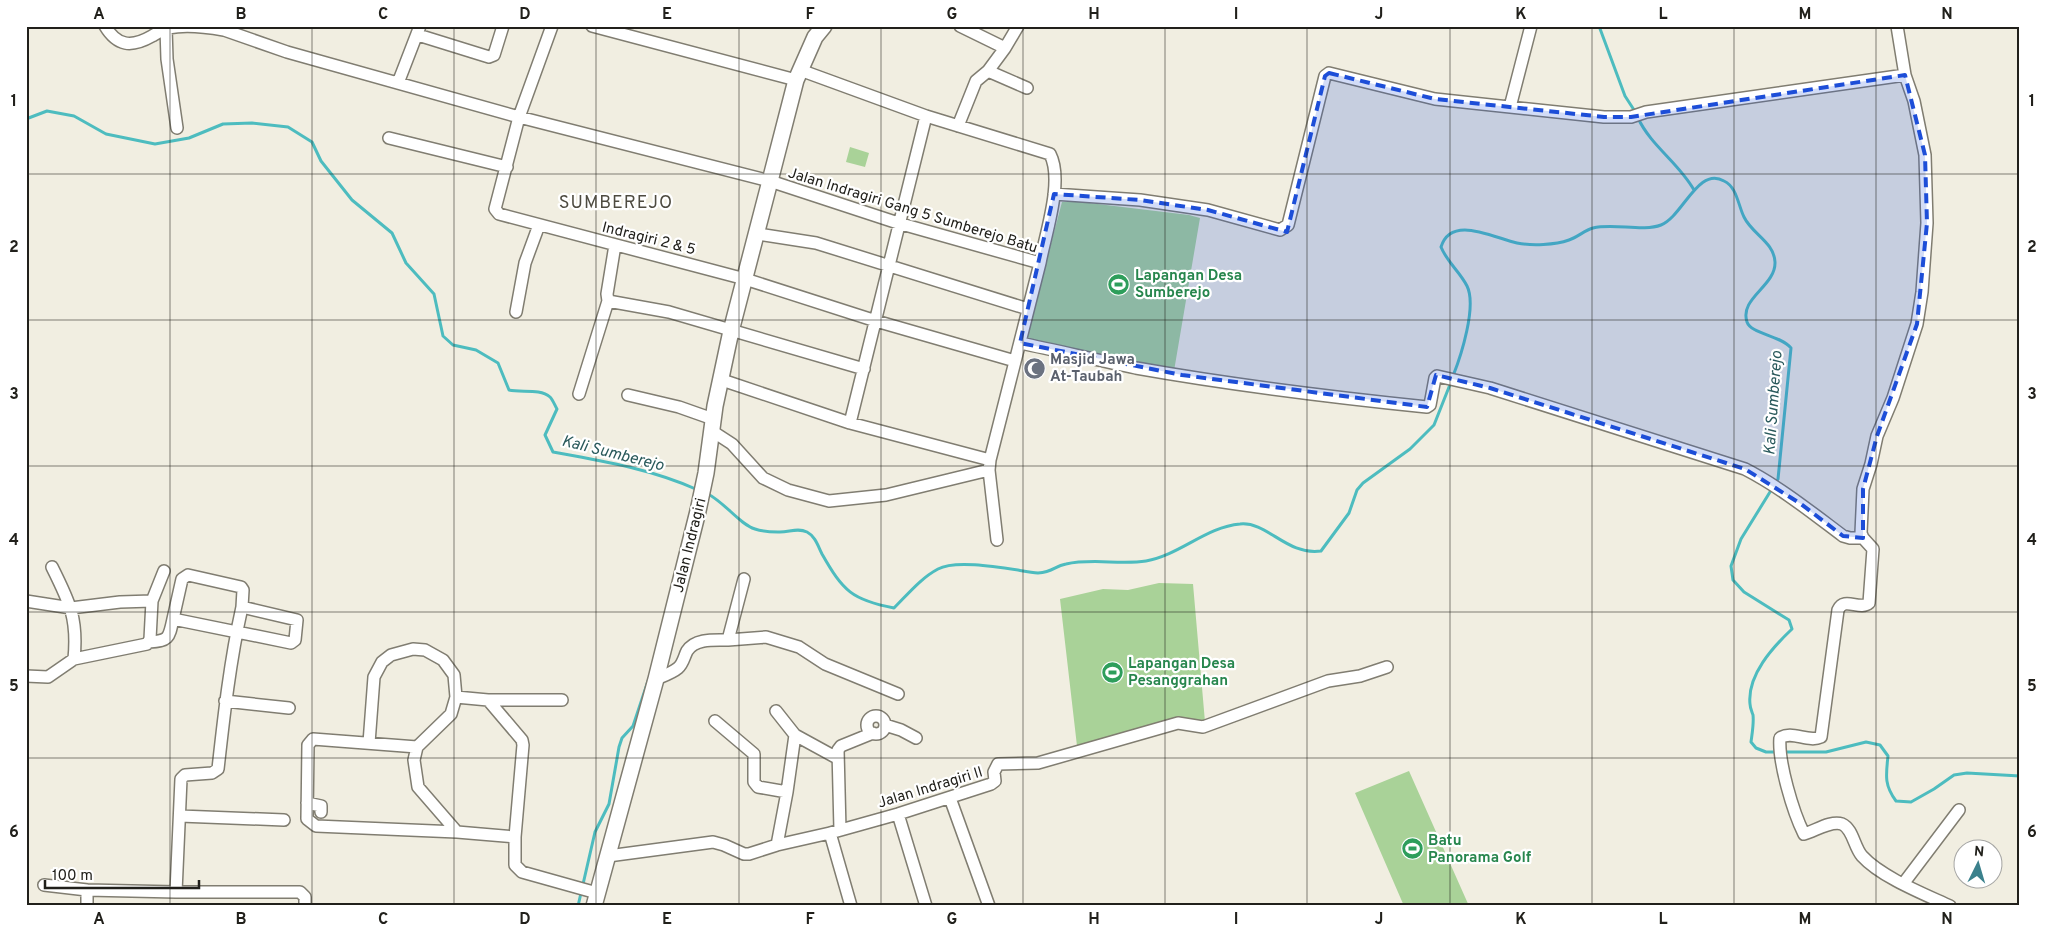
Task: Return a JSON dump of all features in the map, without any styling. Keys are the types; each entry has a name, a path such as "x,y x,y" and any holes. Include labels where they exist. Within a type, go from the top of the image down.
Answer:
{"street":[{"path":"105,26 113,39 118,42 128,43 149,38 166,28 167,59 177,128"},
{"name":"Jalan Indragiri Gang 5 Sumberejo Batu","path":"166,28 177,26 224,28 287,52 519,116 770,181 898,223 1040,263 989,465"},
{"path":"398,83 419,31 489,57 494,55 504,26"},
{"name":"Indragiri 2 & 5","path":"552,26 519,116 496,211 499,214 745,279 876,321 1015,361"},
{"path":"592,26 798,75 1050,154 1054,161 1054,194 1040,263"},
{"name":"Jalan Indragiri","path":"593,896 608,856 656,679 698,512 706,473 712,425 731,331 758,234 798,75 814,37 824,26"},
{"path":"960,26 1005,48"},
{"path":"958,126 976,81 988,71 1018,26"},
{"path":"1510,107 1531,26"},
{"path":"1897,26 1905,75 1914,101 1925,155 1926,223 1918,324 1893,398 1877,436 1863,489 1861,533 1873,549 1869,603 1865,606 1844,604 1839,606 1822,734 1818,738 1783,736 1780,738 1781,765 1804,834 1832,824 1843,824 1848,828 1858,851 1863,857 1903,884 1950,906"},
{"path":"988,71 1027,88"},
{"path":"1054,194 1140,200 1208,210 1280,230 1288,225 1327,73 1435,99 1604,117 1636,115 1905,75"},
{"path":"850,423 926,116"},
{"path":"389,138 507,167"},
{"path":"516,312 526,263 539,225"},
{"path":"758,234 816,243 1028,309"},
{"path":"579,394 608,302 607,294 615,245"},
{"path":"608,302 669,312 864,370"},
{"path":"1020,343 1182,375 1427,407 1430,406 1435,378 1442,377 1490,388 1745,469 1785,493 1843,536 1863,538"},
{"path":"722,380 850,423 989,465"},
{"path":"628,395 679,407 712,425 732,444 762,478 788,490 830,501 886,496 989,465"},
{"path":"989,465 997,540"},
{"path":"52,568 67,595 71,608 76,638 74,659"},
{"path":"149,642 152,601 164,571"},
{"path":"26,676 48,677 74,659 147,644 149,642 162,641 167,638 170,633 182,579 186,575 241,587 244,590 225,701 218,769 212,774 182,776 176,892"},
{"path":"728,640 744,579"},
{"path":"26,601 71,608 120,602 152,601"},
{"path":"173,619 292,643 295,640 297,620 242,607"},
{"path":"656,679 676,670 681,665 688,650 697,643 705,640 728,640 761,636 799,647 825,664 898,694"},
{"path":"369,743 374,677 382,662 391,655 413,649 425,650 443,660 454,675 456,697 448,718 417,747 414,760 418,787 457,832"},
{"name":"Jalan Indragiri II","path":"608,856 706,842 719,843 746,854 898,814 993,783 998,764 1038,763 1178,724 1203,727 1328,681 1360,676 1387,667"},
{"path":"456,697 488,700 562,700"},
{"path":"488,700 522,740 524,745 516,837 515,865 517,869 575,886 593,896"},
{"path":"225,701 289,708"},
{"path":"776,711 795,735 837,758"},
{"path":"873,733 867,728 868,720 874,716 882,718 885,725 901,730 916,738"},
{"path":"716,721 754,754 755,785 787,792"},
{"path":"851,906 835,831 838,750 841,746 873,733 881,732 885,725"},
{"path":"777,845 795,735"},
{"path":"417,747 313,739 308,745 306,819 316,826 457,832 516,837"},
{"path":"950,798 990,906"},
{"path":"307,804 321,806 321,812"},
{"path":"1903,884 1959,810"},
{"path":"898,814 926,906"},
{"path":"180,816 284,820"},
{"path":"44,885 87,890 300,892 305,898 305,906"},
{"path":"87,890 87,906"}],"highlighted area":[{"path":"1329,73 1435,99 1604,117 1631,117 1905,75 1925,155 1927,223 1917,324 1877,436 1863,489 1863,538 1843,536 1801,504 1745,469 1490,388 1436,375 1427,407 1182,375 1020,343 1054,194 1140,200 1208,210 1287,232 1325,76"}],"green space":[{"path":"850,147 869,153 865,167 846,162"},
{"name":"Lapangan Desa Sumberejo","path":"1062,202 1081,202 1189,215 1200,218 1174,371 1026,339"},
{"path":"1159,583 1193,584 1205,722 1077,746 1060,599 1103,589 1128,590"},
{"name":"Batu Panorama Golf","path":"1409,771 1469,906 1404,906 1355,793"}],"waterway":[{"path":"1599,26 1625,96 1636,113"},
{"name":"Kali Sumberejo","path":"26,119 47,111 74,116 106,134 155,144 189,138 223,124 252,123 288,127 312,142 321,161 352,200 392,233 406,263 434,294 443,336 453,345 476,350 498,363 509,390 536,392 546,394 551,398 557,409 545,435 553,452 645,471 698,490"},
{"path":"1638,118 1650,137 1681,171 1694,190"},
{"name":"Kali Sumberejo","path":"1453,376 1467,331 1470,295 1461,276 1441,247 1446,237 1454,232 1463,230 1485,233 1517,243 1536,245 1563,242 1590,229 1601,227 1654,227 1669,220 1698,186 1706,180 1715,178 1724,181 1732,187 1748,223 1767,243 1774,255 1774,270 1748,306 1747,322 1754,329 1780,340 1791,348 1778,479 1741,539 1731,566 1733,580 1744,592 1789,620 1792,629 1763,662 1753,683 1750,693 1750,705 1753,715 1751,742 1756,748 1766,752 1826,752 1866,742 1880,745 1888,756 1887,780 1889,790 1896,801 1911,802 1954,775 1967,773 2020,776"},
{"name":"Kali Sumberejo","path":"706,493 743,523 755,529 772,532 800,530 807,532 814,539 836,577 850,592 868,601 894,608 926,577 938,569 947,566 986,566 1038,573 1076,562 1146,561 1170,553 1216,530 1240,524 1259,528 1298,548 1309,551 1321,551 1349,513 1357,490 1363,483 1410,449 1434,425 1451,382"},
{"path":"578,906 595,832 609,804 619,747 622,738 633,726 648,681"}],"place":[{"name":"Lapangan Desa Sumberejo","path":"1119,284"},
{"name":"Masjid Jawa At-Taubah","path":"1034,368"},
{"name":"Lapangan Desa Pesanggrahan","path":"1112,672"},
{"name":"Batu Panorama Golf","path":"1412,849"}],"district":[{"name":"SUMBEREJO","path":"616,202"}]}
